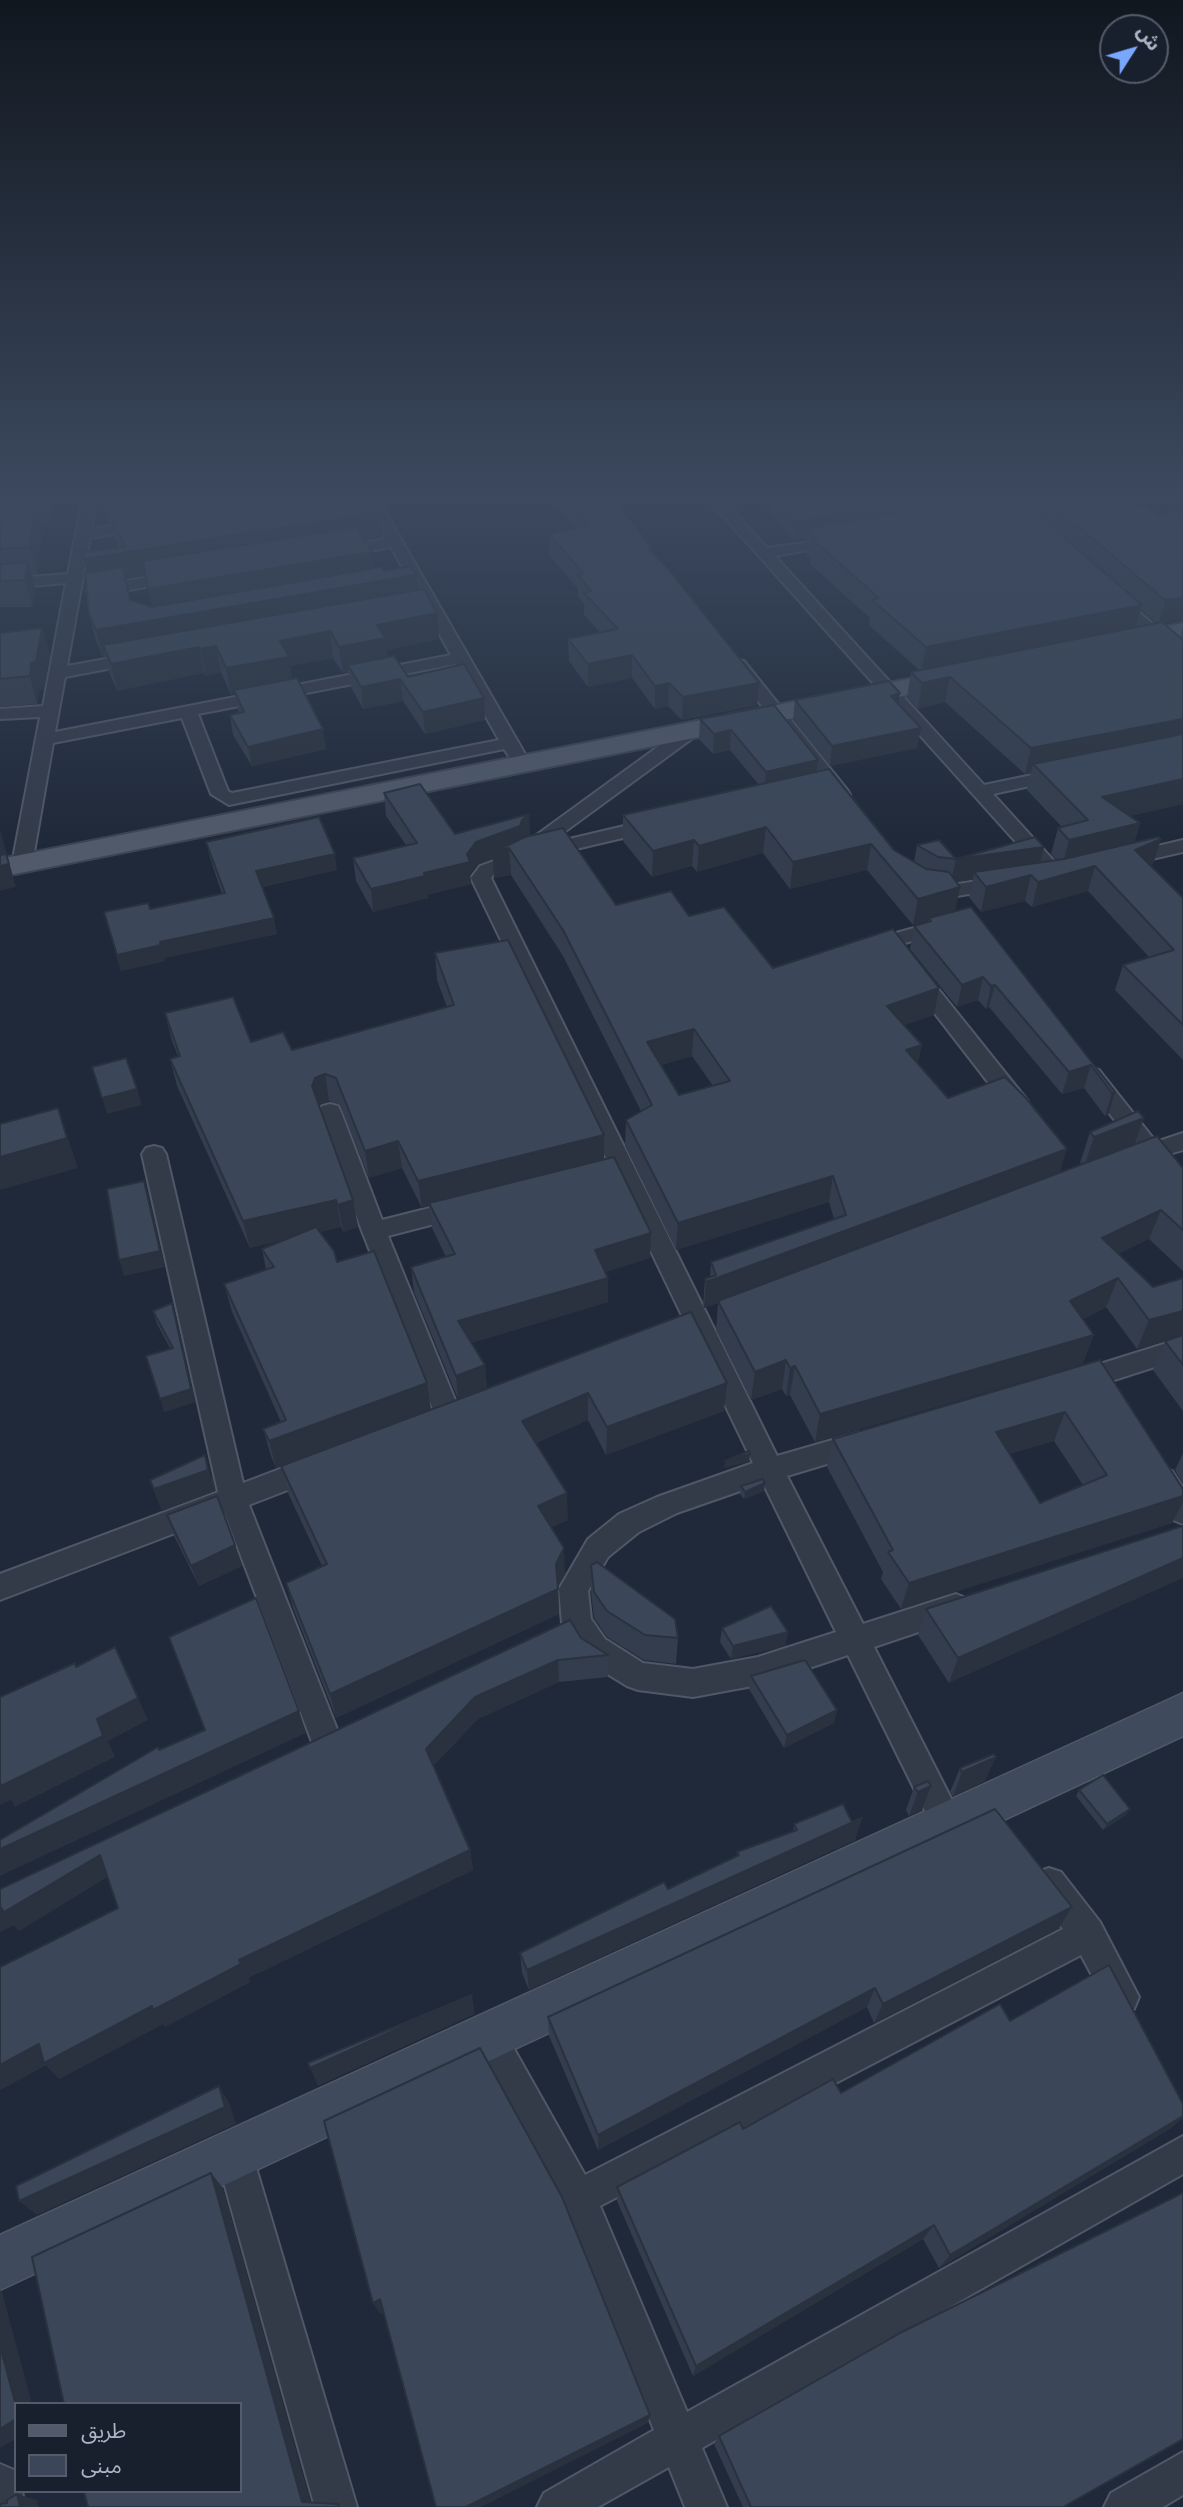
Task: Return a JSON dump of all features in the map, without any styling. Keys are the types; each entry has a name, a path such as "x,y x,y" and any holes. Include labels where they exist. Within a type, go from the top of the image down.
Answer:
{"main road":[{"path":"1103,647 1170,634"},
{"path":"11,866 516,753 691,730 983,672"}],"street":[{"path":"11,866 45,739 68,613"},
{"path":"189,713 219,794 229,799 516,753 461,658 429,613"},
{"path":"818,613 1057,876"},
{"path":"1138,613 1170,634 1183,659"},
{"path":"725,648 850,806"},
{"path":"57,673 150,656"},
{"path":"45,739 461,658"},
{"path":"0,714 50,711"},
{"path":"519,857 691,730"},
{"path":"980,791 1075,772"},
{"path":"807,791 833,785"},
{"path":"674,820 519,857 487,870 481,878 696,1323 855,1640 980,1819"},
{"path":"1107,864 1183,846"},
{"path":"912,881 929,889 951,891 1082,870"},
{"path":"850,953 890,942 962,915 951,891"},
{"path":"890,942 1034,1125"},
{"path":"1082,1063 1183,1193"},
{"path":"330,1112 374,1231 450,1417"},
{"path":"1113,1166 1183,1141"},
{"path":"154,1154 233,1499 327,1742"},
{"path":"596,1176 622,1170"},
{"path":"374,1231 478,1205"},
{"path":"670,1333 721,1314"},
{"path":"1058,1386 1104,1386 1183,1348"},
{"path":"424,1426 475,1407"},
{"path":"887,1435 770,1469 667,1505 629,1523 598,1548 573,1589 565,1629 638,1676 693,1684 758,1671 986,1597"},
{"path":"1147,1455 1183,1512"},
{"path":"0,1587 335,1460"},
{"path":"0,2263 488,2036 980,1819 1183,1714"},
{"path":"1029,1859 1088,1934 1139,2029"},
{"path":"578,2199 1088,1934"},
{"path":"488,2036 578,2199 706,2507"},
{"path":"234,2154 336,2507"},
{"path":"558,2507 1183,2154"},
{"path":"1125,2507 1183,2472"},
{"path":"0,2484 4,2507"}],"building":[{"path":"89,613 195,613 96,630"},
{"path":"286,613 437,613 377,625 385,638 339,647 330,631 280,641 289,657 226,668 216,646 111,664 103,645"},
{"path":"603,613 703,613 759,683 683,697 669,683 655,686 632,655 588,664 568,639 618,629"},
{"path":"887,613 1101,613 926,647"},
{"path":"1162,622 1183,640 1183,719 1031,748 950,677 922,683 911,672"},
{"path":"42,628 36,662 31,663 30,676 0,679 0,633"},
{"path":"394,656 408,677 464,664 484,698 423,712 400,679 361,687 348,665"},
{"path":"297,678 323,729 248,747 230,715 244,712 234,690"},
{"path":"889,681 900,693 891,696 921,728 832,746 795,700"},
{"path":"774,705 818,760 766,772 731,730 714,734 700,719"},
{"path":"1183,734 1183,779 1102,797 1140,823 1069,840 1058,828 1088,820 1033,764"},
{"path":"829,769 894,850 926,869 949,872 960,887 918,899 871,844 793,862 766,827 699,846 694,840 653,851 623,815"},
{"path":"420,784 455,834 529,814 520,826 476,842 467,854 470,862 371,889 353,858 417,843 384,793"},
{"path":"319,817 335,854 256,871 274,918 160,942 161,945 117,955 104,912 148,903 150,909 225,893 206,842"},
{"path":"563,828 616,905 671,891 689,916 724,907 773,968 893,929 939,988 887,1006 922,1045 906,1050 948,1098 1005,1077 1026,1098 1067,1149 706,1282 705,1279 716,1275 711,1262 846,1215 833,1176 678,1223 626,1120 652,1105 563,930 509,848 493,852 525,837","holes":["694,1029 730,1081 679,1095 647,1042"]},
{"path":"1035,837 1044,847 956,859"},
{"path":"1158,837 1161,839 1135,850 1183,898 1183,1025 1123,965 1174,950 1095,866 1038,882 1031,875 986,887 974,872 1064,859"},
{"path":"939,840 956,859 938,857 917,845"},
{"path":"6,854 9,864 0,866 0,855"},
{"path":"971,907 1115,1092 1112,1093 1091,1065 1069,1072 995,985 991,986 983,977 962,985 914,926 931,921 929,918"},
{"path":"508,940 604,1135 418,1181 398,1141 365,1151 336,1078 325,1074 315,1078 312,1086 353,1200 338,1205 336,1200 243,1221 170,1059 180,1056 165,1013 233,997 251,1042 283,1032 292,1050 454,1005 435,953"},
{"path":"126,1058 137,1089 102,1098 92,1067"},
{"path":"58,1108 67,1138 0,1157 0,1124"},
{"path":"1138,1111 1144,1118 1094,1137 1090,1132"},
{"path":"1157,1136 1183,1168 1183,1230 1161,1210 1102,1238 1153,1287 1183,1278 1183,1311 1149,1320 1118,1278 1070,1301 1094,1335 820,1414 795,1366 790,1368 786,1360 755,1372 718,1301"},
{"path":"614,1157 651,1233 595,1250 608,1278 458,1321 485,1365 456,1376 411,1267 455,1254 429,1203"},
{"path":"144,1181 160,1251 119,1260 107,1189"},
{"path":"316,1227 334,1251 337,1262 374,1251 427,1383 269,1441 263,1429 286,1420 224,1284 274,1267 262,1249"},
{"path":"172,1303 191,1389 160,1399 146,1356 173,1348 153,1311"},
{"path":"691,1312 727,1383 607,1427 588,1393 522,1421 567,1493 538,1506 564,1548 556,1564 558,1589 330,1694 286,1583 327,1564 281,1466"},
{"path":"1183,1335 1183,1365 1165,1341"},
{"path":"1100,1360 1183,1489 1183,1496 909,1583 888,1552 893,1550 833,1439","holes":["1065,1412 1107,1475 1040,1503 996,1432"]},
{"path":"749,1451 750,1454 725,1461"},
{"path":"205,1455 208,1470 154,1489 150,1480"},
{"path":"763,1479 765,1483 745,1492 741,1486"},
{"path":"217,1496 235,1545 191,1566 167,1515"},
{"path":"1183,1526 1183,1558 958,1658 926,1609"},
{"path":"597,1562 675,1619 678,1638 645,1635 607,1611 594,1592 591,1565"},
{"path":"256,1598 299,1711 0,1849 0,1840 158,1747 159,1750 205,1730 169,1637"},
{"path":"771,1606 788,1632 733,1646 722,1628"},
{"path":"570,1620 581,1638 608,1655 558,1660 475,1697 426,1749 470,1850 239,1960 241,1964 153,2010 152,2006 44,2063 39,2044 0,2065 0,1967 118,1908 100,1855 4,1912 0,1906 0,1889"},
{"path":"115,1647 138,1698 97,1719 103,1736 1,1786 0,1697 75,1663 76,1667"},
{"path":"805,1660 837,1710 787,1735 751,1676"},
{"path":"994,1754 996,1757 962,1772 960,1768"},
{"path":"1103,1775 1130,1809 1107,1824 1079,1790"},
{"path":"928,1781 931,1786 918,1792 914,1787"},
{"path":"843,1804 852,1822 862,1818 527,1970 520,1953 664,1882 668,1889 739,1855 737,1852 797,1830 794,1824"},
{"path":"995,1809 1072,1907 883,2004 875,1988 598,2135 548,2017"},
{"path":"1109,1965 1183,2104 1183,2116 950,2255 934,2225 696,2366 617,2187 740,2122 743,2129 833,2079 841,2093 1000,2004 1010,2021"},
{"path":"472,1995 310,2068 308,2063"},
{"path":"480,2048 562,2197 650,2415 466,2507 436,2507 380,2299 373,2303 324,2121"},
{"path":"219,2086 225,2107 19,2201 16,2186"},
{"path":"211,2173 302,2502 338,2504 339,2507 88,2507 84,2493 242,2493 242,2402 64,2402 32,2257"},
{"path":"1183,2193 1183,2439 1063,2507 751,2507 719,2436 902,2332"},
{"path":"0,2346 15,2402 14,2420 0,2429"},
{"path":"17,2494 20,2507 0,2507 0,2504 7,2503 7,2500"}]}
